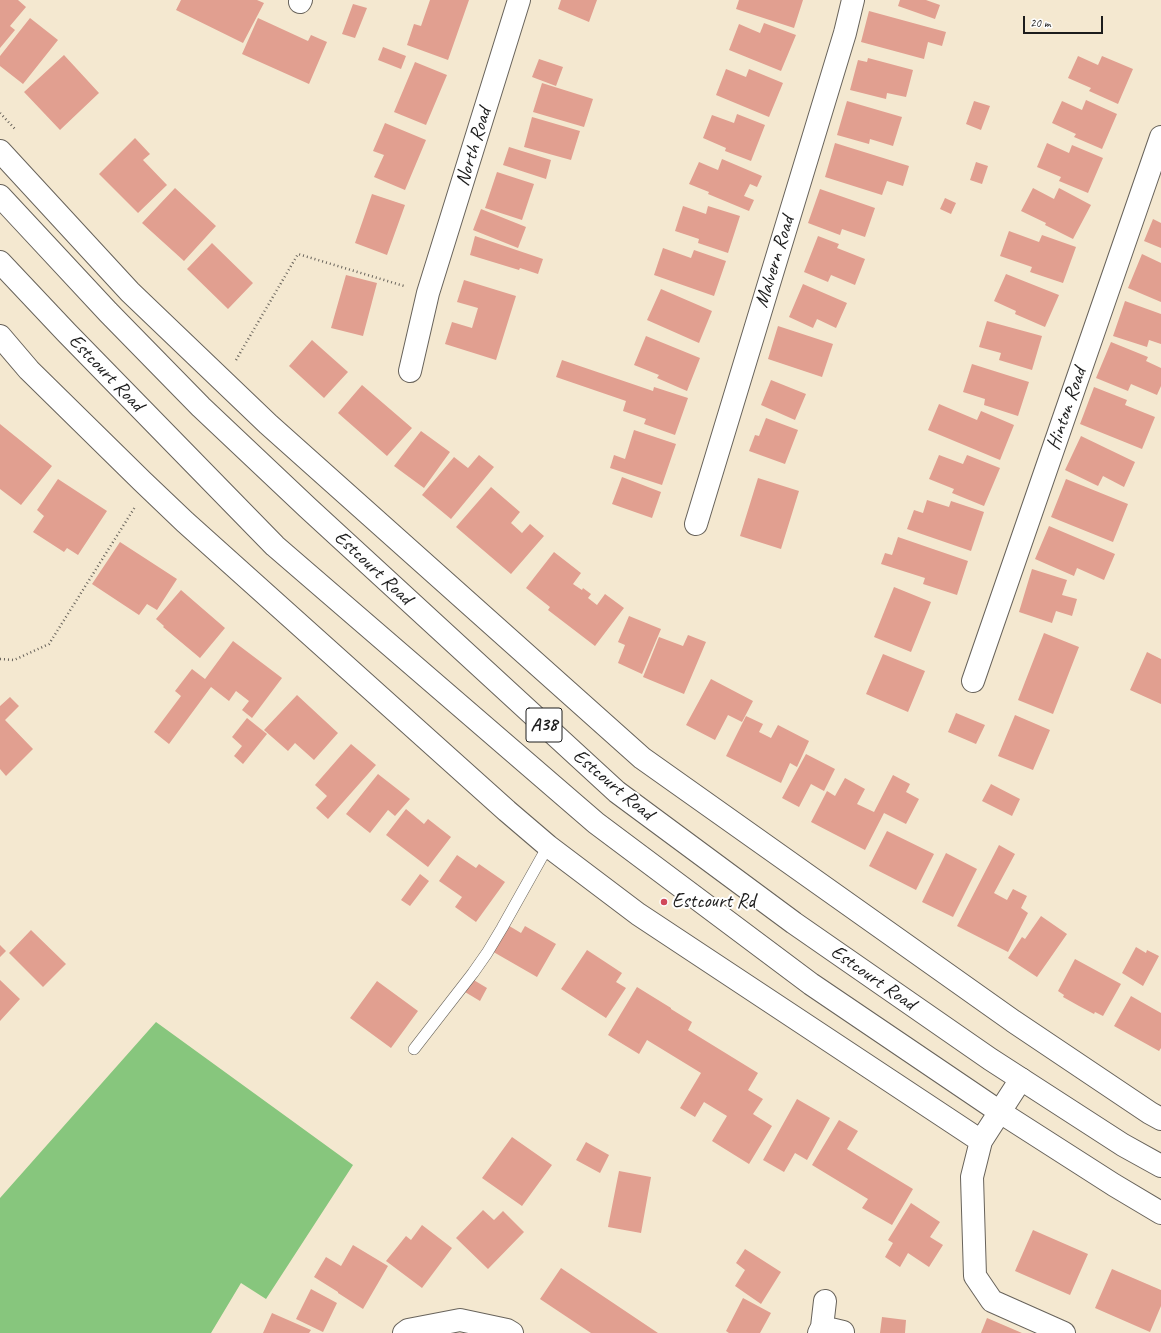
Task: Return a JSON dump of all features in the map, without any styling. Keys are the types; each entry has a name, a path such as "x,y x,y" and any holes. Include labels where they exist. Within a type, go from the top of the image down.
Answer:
{"street":[{"name":"North Road","path":"410,371 428,293 519,0"},
{"name":"Malvern Road","path":"696,524 845,33 853,0"},
{"name":"Hinton Road","path":"973,681 1161,137"},
{"name":"Estcourt Road","path":"0,151 130,292 268,424 642,758 1013,1021 1161,1119"},
{"name":"Estcourt Road","path":"0,196 108,312 201,407 308,508 617,792 794,923 983,1054 1123,1145 1161,1166"},
{"name":"Estcourt Road","path":"0,262 66,332 275,546 596,823 811,984 1000,1112 1114,1185 1161,1213"},
{"path":"108,312 130,292"},
{"path":"0,336 29,370 185,522 548,846 638,914 981,1141"},
{"path":"1021,1079 981,1141 972,1177 975,1276 992,1301 1064,1333"},
{"path":"825,1302 820,1330 843,1332"},
{"path":"404,1333 408,1330 460,1320 506,1330 512,1333"}],"lane":[{"path":"414,1049 487,953 548,846"}],"path":[{"path":"0,113 20,135"},
{"path":"224,381 298,254 428,293"},
{"path":"0,659 14,660 49,644 148,486"}],"green space":[{"path":"156,1022 353,1165 266,1299 241,1283 211,1333 0,1333 0,1198"}],"building":[{"path":"0,0 18,0 26,7 10,26 15,30 0,48"},
{"path":"181,0 257,0 264,3 243,43 176,10"},
{"path":"430,0 469,0 448,60 407,45 414,24 421,26"},
{"path":"561,0 597,0 589,22 558,9"},
{"path":"739,0 803,0 794,28 736,9"},
{"path":"900,0 926,0 940,5 935,19 898,6"},
{"path":"353,4 367,8 355,38 342,34"},
{"path":"869,11 946,32 942,46 928,42 924,59 861,42"},
{"path":"30,18 58,40 23,84 0,66 0,56"},
{"path":"258,18 308,41 311,35 327,42 309,84 242,54"},
{"path":"764,23 796,35 781,71 729,50 739,24 760,33"},
{"path":"383,47 406,56 401,69 378,60"},
{"path":"64,55 99,93 60,130 24,92"},
{"path":"1078,56 1098,65 1102,56 1133,69 1118,104 1089,91 1091,88 1068,78"},
{"path":"868,58 913,70 906,97 887,93 886,99 850,90 858,60 867,62"},
{"path":"539,59 563,67 556,86 532,77"},
{"path":"415,62 447,75 426,125 394,112"},
{"path":"726,69 746,77 749,69 783,83 769,117 716,95"},
{"path":"542,83 593,99 584,127 533,112"},
{"path":"1086,100 1117,114 1102,149 1074,137 1076,134 1052,123 1062,101 1082,110"},
{"path":"847,101 902,117 893,146 870,139 869,144 837,135"},
{"path":"974,101 990,106 981,130 966,124"},
{"path":"737,114 765,125 751,161 725,151 726,148 703,138 712,115 734,123"},
{"path":"532,117 580,131 571,160 524,147"},
{"path":"385,123 426,140 405,190 374,177 384,155 373,151"},
{"path":"135,138 150,154 143,160 167,185 138,213 99,174"},
{"path":"835,143 909,166 903,186 887,181 882,195 825,177"},
{"path":"1047,143 1069,153 1072,145 1103,158 1088,193 1059,181 1061,177 1037,167"},
{"path":"509,147 551,160 546,179 503,165"},
{"path":"722,159 762,176 757,187 750,184 744,196 754,200 749,211 708,194 709,192 689,184 699,162 718,170"},
{"path":"976,162 988,166 982,184 970,180"},
{"path":"497,172 534,184 522,220 485,208"},
{"path":"175,188 216,226 184,261 142,223"},
{"path":"1033,188 1054,199 1059,188 1091,205 1073,239 1045,225 1046,223 1021,211"},
{"path":"820,189 875,208 865,237 842,229 840,235 808,223"},
{"path":"372,194 405,205 387,255 355,243"},
{"path":"945,198 956,203 951,214 940,209"},
{"path":"683,206 706,214 708,206 740,216 728,253 698,243 699,239 675,231"},
{"path":"481,209 526,227 518,248 473,230"},
{"path":"1153,219 1161,223 1161,248 1144,241"},
{"path":"1009,231 1039,242 1042,235 1076,247 1063,283 1030,272 1032,267 1000,256"},
{"path":"475,236 543,259 538,274 520,268 519,270 470,255"},
{"path":"818,236 839,244 837,248 865,259 855,285 831,275 828,282 804,272"},
{"path":"212,243 253,283 228,309 187,269"},
{"path":"663,248 691,258 694,250 726,261 714,296 654,275"},
{"path":"1142,254 1161,263 1161,302 1128,288"},
{"path":"1006,274 1059,295 1045,327 1015,314 1016,311 994,301"},
{"path":"346,275 377,283 363,336 331,328"},
{"path":"464,280 516,296 496,360 445,344 452,322 472,328 478,308 457,302"},
{"path":"803,284 847,303 836,328 817,319 813,328 789,317"},
{"path":"661,289 712,311 699,343 647,320"},
{"path":"1125,301 1161,314 1161,344 1149,340 1147,347 1113,336"},
{"path":"987,321 1042,336 1032,370 999,360 1001,353 979,347"},
{"path":"778,326 833,344 822,377 768,359"},
{"path":"646,336 700,358 687,391 657,378 659,375 634,365"},
{"path":"312,340 348,372 324,398 289,366"},
{"path":"1111,342 1148,357 1146,361 1161,368 1161,386 1157,395 1131,384 1128,391 1096,378"},
{"path":"562,360 653,391 654,387 688,398 675,435 644,424 646,419 623,411 626,401 556,377"},
{"path":"972,364 1029,382 1018,416 984,405 985,399 963,392"},
{"path":"771,380 806,394 795,420 761,405"},
{"path":"362,385 412,428 387,456 338,413"},
{"path":"1094,387 1127,400 1125,405 1155,417 1142,449 1080,424"},
{"path":"939,404 977,420 981,411 1014,425 1000,460 928,430"},
{"path":"766,418 798,430 785,464 749,451 755,435 759,436"},
{"path":"0,424 52,466 21,505 0,489"},
{"path":"634,430 676,444 662,485 610,468 614,455 625,459"},
{"path":"421,431 450,452 424,488 394,466"},
{"path":"1081,436 1135,462 1124,487 1103,476 1098,486 1065,470"},
{"path":"479,455 494,467 451,519 422,495 454,457 468,468"},
{"path":"939,455 963,464 967,455 1000,468 984,506 952,493 954,489 929,479"},
{"path":"622,477 661,492 652,518 612,504"},
{"path":"758,478 799,491 781,549 740,536"},
{"path":"58,479 107,511 78,555 67,548 64,552 33,532 44,516 37,510"},
{"path":"1066,479 1128,504 1113,542 1051,517"},
{"path":"491,487 520,512 511,523 522,533 530,524 544,536 511,574 456,527"},
{"path":"927,500 949,507 951,501 984,512 971,551 907,529 914,510 923,513"},
{"path":"1049,526 1115,554 1104,580 1077,568 1074,576 1035,559"},
{"path":"898,537 968,561 957,595 923,584 925,578 881,564 885,553 892,555"},
{"path":"120,542 177,579 157,610 147,604 139,615 92,584"},
{"path":"554,552 581,573 573,584 582,590 583,588 591,594 588,598 597,605 605,594 624,608 595,646 548,610 550,607 526,588"},
{"path":"1032,569 1067,580 1062,595 1077,599 1072,616 1056,611 1052,623 1019,612"},
{"path":"894,587 931,602 911,652 874,637"},
{"path":"181,590 225,628 200,658 163,627 164,626 156,619"},
{"path":"629,616 661,629 642,674 618,663 625,645 618,642"},
{"path":"1044,633 1079,647 1053,714 1018,700"},
{"path":"688,635 706,642 684,694 643,677 659,637 683,646"},
{"path":"233,641 282,678 252,718 242,710 249,701 236,691 229,701 211,687 169,744 154,732 181,696 175,691 192,669 205,679"},
{"path":"1147,652 1161,659 1161,704 1130,690"},
{"path":"883,654 925,671 908,712 866,694"},
{"path":"711,679 753,701 742,722 728,715 715,740 686,725"},
{"path":"297,695 338,733 314,760 295,743 288,751 264,730"},
{"path":"10,697 19,706 5,720 33,749 6,776 0,769 0,706"},
{"path":"956,713 985,725 976,744 948,732"},
{"path":"1015,715 1050,730 1033,770 998,756"},
{"path":"746,716 763,724 759,732 771,738 778,725 809,741 797,767 790,763 781,783 726,756"},
{"path":"247,718 267,734 243,764 234,756 242,746 232,737"},
{"path":"351,744 376,765 328,819 316,808 327,796 315,785"},
{"path":"806,754 835,769 824,791 811,784 799,807 782,798"},
{"path":"378,774 410,799 395,816 388,810 370,833 346,814"},
{"path":"893,775 910,784 906,792 919,799 906,824 884,813 865,850 811,822 827,791 835,796 845,778 865,789 857,804 874,812"},
{"path":"991,784 1020,799 1012,816 982,801"},
{"path":"406,809 424,824 428,819 451,837 428,867 386,835"},
{"path":"887,831 934,854 916,890 869,866"},
{"path":"999,845 1015,854 994,893 1007,900 1013,889 1027,896 1021,908 1028,913 1008,952 957,926"},
{"path":"946,853 977,869 953,917 922,902"},
{"path":"457,855 476,868 479,864 505,882 476,922 455,907 462,897 439,881"},
{"path":"420,874 429,881 410,906 401,900"},
{"path":"1041,916 1067,934 1037,977 1008,958 1022,937 1025,939"},
{"path":"506,924 521,933 525,926 556,944 537,977 490,950"},
{"path":"31,930 66,964 43,987 9,953"},
{"path":"0,945 6,951 0,957"},
{"path":"1136,947 1146,953 1147,950 1159,956 1143,986 1122,973"},
{"path":"587,950 622,973 616,982 626,988 606,1018 561,989"},
{"path":"1075,959 1121,984 1103,1016 1095,1012 1094,1014 1079,1006 1063,997 1064,995 1058,991"},
{"path":"472,979 487,988 480,1001 465,992"},
{"path":"0,980 20,999 0,1021"},
{"path":"377,981 418,1011 391,1048 350,1018"},
{"path":"637,987 692,1022 688,1030 758,1073 748,1090 763,1099 753,1114 772,1126 749,1164 712,1141 727,1116 704,1102 695,1117 680,1108 701,1073 647,1040 639,1054 608,1035"},
{"path":"1131,996 1161,1013 1161,1048 1159,1051 1114,1026"},
{"path":"797,1099 830,1118 807,1160 795,1153 784,1172 763,1160"},
{"path":"839,1120 858,1131 847,1149 913,1189 892,1225 862,1208 868,1199 812,1165"},
{"path":"512,1137 552,1165 522,1206 482,1178"},
{"path":"586,1142 609,1155 600,1173 576,1160"},
{"path":"619,1171 651,1177 641,1233 608,1227"},
{"path":"911,1203 940,1222 930,1237 943,1245 929,1267 908,1253 900,1267 885,1257 893,1243 888,1240"},
{"path":"483,1210 494,1220 503,1211 524,1232 488,1269 456,1238"},
{"path":"422,1225 452,1248 422,1288 386,1261 406,1236 411,1240"},
{"path":"1033,1230 1088,1254 1070,1295 1015,1271"},
{"path":"353,1245 388,1266 363,1309 314,1277 326,1257 341,1266"},
{"path":"745,1249 781,1272 761,1304 735,1286 745,1270 736,1263"},
{"path":"561,1268 658,1333 591,1333 540,1299"},
{"path":"1112,1269 1161,1290 1161,1306 1150,1332 1095,1308"},
{"path":"311,1289 337,1303 323,1332 296,1319"},
{"path":"743,1298 771,1313 760,1333 729,1333 726,1331"},
{"path":"272,1313 311,1330 309,1333 263,1333"},
{"path":"882,1317 906,1320 905,1333 880,1333"},
{"path":"987,1318 1022,1333 981,1333"}],"place":[{"name":"Estcourt Rd","path":"664,902"}]}
